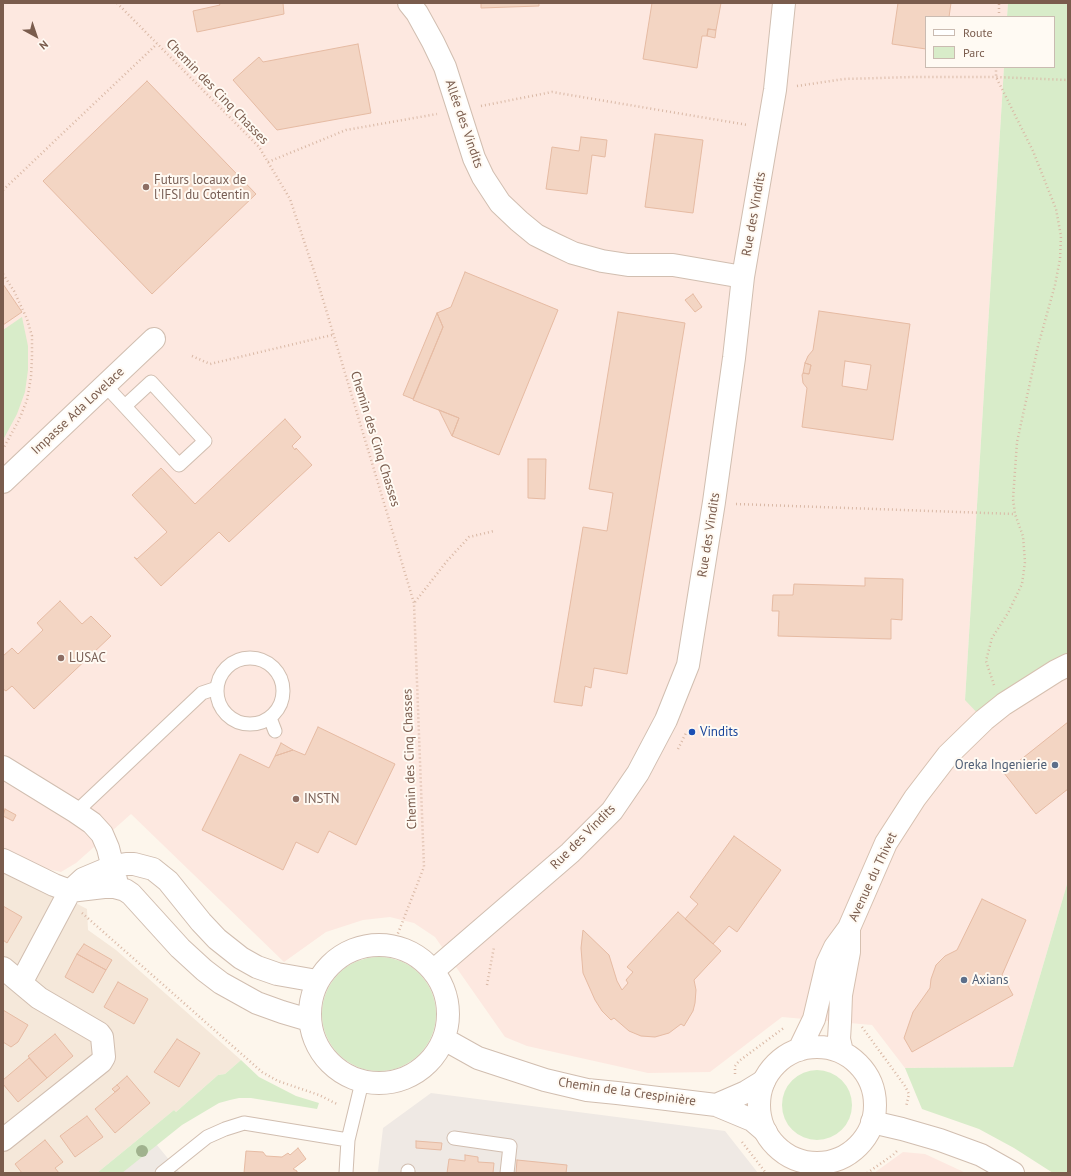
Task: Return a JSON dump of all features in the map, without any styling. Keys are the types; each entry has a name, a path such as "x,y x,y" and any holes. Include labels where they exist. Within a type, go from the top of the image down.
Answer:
{"street":[{"name":"Allée des Vindits","path":"409,3 417,13 430,36 445,67 474,158 483,177 500,203 518,221 536,235 554,244 573,253 602,261 628,265 673,264 743,277"},
{"name":"Rue des Vindits","path":"433,971 541,879 612,811 638,772 666,720 688,665 714,502 734,358 743,277 775,90 784,3"},
{"name":"Impasse Ada Lovelace","path":"3,482 154,339"},
{"name":"Avenue du Thivet","path":"799,1050 814,1019 827,964 835,947 850,928 886,843 915,798 948,755 984,720 1004,704 1068,665"},
{"path":"3,767 92,823 102,834 108,848 114,866 118,888"},
{"path":"3,860 54,885 75,901"},
{"path":"21,983 75,901 83,879 114,866 126,864 134,864 153,869 168,881 176,889 201,922 217,939 241,958 257,967 277,974 317,981"},
{"path":"75,901 104,887 125,890 131,894 180,948 221,983 257,1003 309,1020"},
{"name":"Avenue du Thivet","path":"842,1052 839,1039 841,995 849,952 850,928"},
{"path":"371,945 393,946 409,951 422,960 433,971 445,992 449,1016 444,1039 434,1057 420,1071 402,1080 382,1084 362,1082 346,1076 332,1066 320,1052 312,1037 309,1020 309,1006 317,981 331,964 350,951 371,945"},
{"path":"3,968 39,998 99,1033 102,1037 104,1057 101,1062 3,1140"},
{"name":"Chemin de la Crespinière","path":"444,1039 478,1058 566,1085 609,1092 716,1105"},
{"path":"716,1105 752,1120 766,1132 775,1144 786,1154 813,1168 833,1161 850,1152 864,1140 872,1122 875,1103 871,1083 861,1066 842,1052 821,1047 799,1050 788,1055 770,1070 764,1081 759,1105 761,1118 766,1132"},
{"path":"716,1105 746,1092 764,1081"},
{"path":"872,1122 940,1140 981,1155 1013,1173"}],"lane":[{"path":"106,385 125,406 180,465 205,441 151,382 125,406"},
{"path":"248,658 262,660 271,665 278,672 282,682 283,692 277,711 270,718 260,723 249,724 239,722 230,717 222,709 218,699 217,688 220,678 226,668 234,662 248,658"},
{"path":"76,812 202,693 217,688"},
{"path":"270,718 275,731"},
{"path":"346,1173 348,1140 362,1082"},
{"path":"162,1173 207,1137 244,1123 348,1140"},
{"path":"454,1138 510,1146 507,1173"}],"path":[{"name":"Chemin des Cinq Chasses","path":"117,3 258,147 290,200 318,283 332,335 414,603 424,867 393,946"},
{"path":"999,3 999,16"},
{"path":"3,190 157,44"},
{"path":"996,68 996,77 1039,165 1056,209 1061,236 1060,259 1055,285 1038,346 1017,442 1013,500 1015,514 1023,536 1025,562 1022,584 1008,612 992,638 986,661 992,682 1004,704"},
{"path":"775,90 804,84 844,79 996,77 1068,80"},
{"path":"476,107 552,92 748,125"},
{"path":"268,162 346,130 440,113"},
{"path":"3,274 17,297 27,319 32,336 32,357 31,377 27,400 20,420 3,450"},
{"path":"192,356 210,364 332,335"},
{"path":"714,502 729,504 1015,514"},
{"path":"414,603 447,560 469,537 494,531"},
{"path":"75,901 262,1072 278,1081 319,1095 337,1104"},
{"path":"487,985 490,976"},
{"path":"858,1022 908,1090 909,1094 896,1151 893,1155 866,1173"},
{"path":"741,1142 766,1173"}],"shaded area":[{"path":"3,3 1008,3 1007,16 925,16 925,68 1004,68 965,700 1068,665 1068,881 1013,1067 905,1068 872,1025 782,1017 710,1072 648,1073 527,1046 505,1037 435,937 414,923 390,917 363,920 326,932 284,962 131,814 76,863 61,872 39,867 3,848"},
{"path":"3,865 87,909 88,930 116,950 241,1060 225,1074 218,1075 176,1112 174,1110 97,1173 3,1173"},
{"path":"431,1093 725,1131 758,1173 377,1173 383,1128"},
{"path":"147,1133 180,1173 97,1173"},
{"path":"903,1152 925,1154 966,1173 874,1173"}],"green space":[{"path":"1008,3 1068,3 1068,665 984,720 965,700 1004,68 1055,68 1055,16 1007,16"},
{"path":"22,317 28,346 28,370 25,392 17,414 3,440 3,330"},
{"path":"1068,881 1068,1173 1053,1173 1014,1148 979,1129 922,1109 905,1068 1013,1067"},
{"path":"379,957 401,961 419,974 432,992 436,1014 432,1036 419,1054 401,1067 379,1071 357,1067 339,1054 326,1036 322,1014 326,992 339,974 357,961"},
{"path":"241,1060 259,1077 296,1096 319,1103 317,1109 251,1098 239,1098 219,1103 182,1125 122,1173 97,1173 174,1110 176,1112 218,1075 225,1074"},
{"path":"810,1070 824,1070 837,1076 846,1085 850,1091 852,1105 850,1119 842,1130 831,1138 824,1140 810,1140 803,1138 792,1130 784,1119 782,1112 782,1098 784,1091 792,1080 803,1072"}],"building":[{"path":"219,3 283,3 284,14 197,32 193,11 220,5"},
{"path":"481,3 539,3 539,6 481,8"},
{"path":"652,3 721,3 716,30 708,29 707,36 702,36 697,68 643,59"},
{"path":"898,3 951,3 949,16 925,16 925,49 892,44"},
{"path":"708,29 716,30 715,38 707,36"},
{"path":"358,44 371,113 277,130 233,80 259,57 263,62"},
{"path":"147,81 256,194 152,294 43,181"},
{"path":"655,134 703,140 693,213 645,207"},
{"path":"581,137 607,140 605,157 592,155 587,194 546,189 552,147 579,151"},
{"path":"465,272 558,310 499,455 452,436 459,418 413,400 443,327 437,313 451,307"},
{"path":"3,284 22,312 3,325"},
{"path":"693,294 702,307 695,312 685,300"},
{"path":"819,311 910,324 893,440 802,427 807,388 803,383 802,375 803,373 809,374 811,365 805,363 813,350","holes":["845,361 871,365 867,390 842,386"]},
{"path":"618,312 685,323 627,674 594,668 591,688 585,686 582,706 554,702 583,527 607,531 613,493 589,489"},
{"path":"437,313 443,327 413,399 403,395"},
{"path":"805,363 811,365 809,374 803,373"},
{"path":"439,410 459,418 452,436"},
{"path":"285,419 301,437 292,446 295,450 296,448 312,465 229,542 219,532 161,586 134,557 137,559 167,532 132,495 161,468 195,504"},
{"path":"528,459 546,459 545,499 528,498"},
{"path":"865,578 903,579 902,620 891,619 891,639 778,636 779,611 772,611 773,595 793,595 794,584 865,586"},
{"path":"60,601 82,624 91,616 111,636 34,709 12,686 6,691 3,689 3,656 12,648 18,654 43,630 37,623"},
{"path":"1068,722 1068,789 1036,814 1004,773"},
{"path":"318,727 395,764 356,845 329,831 318,853 296,842 283,870 202,830 240,754 269,768 275,756 293,750 305,755"},
{"path":"281,743 293,750 275,756"},
{"path":"5,809 16,815 13,821 3,816"},
{"path":"734,836 781,870 737,932 729,926 713,944 685,919 698,904 690,897"},
{"path":"982,899 1026,920 1002,975 1013,995 912,1052 904,1038 913,1012 930,988 931,979 936,965 945,956 957,950"},
{"path":"3,906 22,917 7,943 3,940"},
{"path":"678,912 721,951 694,980 696,990 695,1003 693,1011 684,1026 681,1024 669,1033 655,1037 641,1036 629,1031 614,1018 611,1020 602,1011 595,1000 583,973 581,948 583,930 609,955 617,981 622,990 628,983 626,980 633,972 627,967"},
{"path":"84,944 112,960 106,970 77,954"},
{"path":"77,954 106,970 93,993 65,977"},
{"path":"118,982 148,999 134,1024 104,1007"},
{"path":"3,1010 28,1025 18,1042 11,1047 3,1042"},
{"path":"55,1034 73,1056 47,1078 28,1056"},
{"path":"177,1039 200,1053 179,1087 154,1072"},
{"path":"29,1058 47,1078 18,1102 3,1084 3,1080"},
{"path":"127,1076 150,1103 115,1133 95,1109 120,1088 117,1085"},
{"path":"117,1085 120,1088 115,1092 112,1089"},
{"path":"87,1116 103,1137 75,1157 60,1136"},
{"path":"45,1140 63,1162 55,1168 59,1173 22,1173 15,1164"},
{"path":"416,1141 442,1143 441,1150 416,1148"},
{"path":"298,1148 306,1159 293,1169 297,1171 297,1173 244,1173 246,1151 263,1152 266,1156 282,1157 288,1153 290,1155"},
{"path":"465,1155 478,1157 478,1162 494,1163 493,1173 447,1173 449,1159 465,1161"},
{"path":"517,1160 567,1165 566,1173 516,1173"}],"place":[{"name":"Futurs locaux de l'IFSI du Cotentin","path":"146,187"},
{"name":"LUSAC","path":"61,658"},
{"name":"Vindits","path":"692,732"},
{"name":"Oreka Ingenierie","path":"1055,765"},
{"name":"INSTN","path":"296,799"},
{"name":"Axians","path":"964,980"}]}
